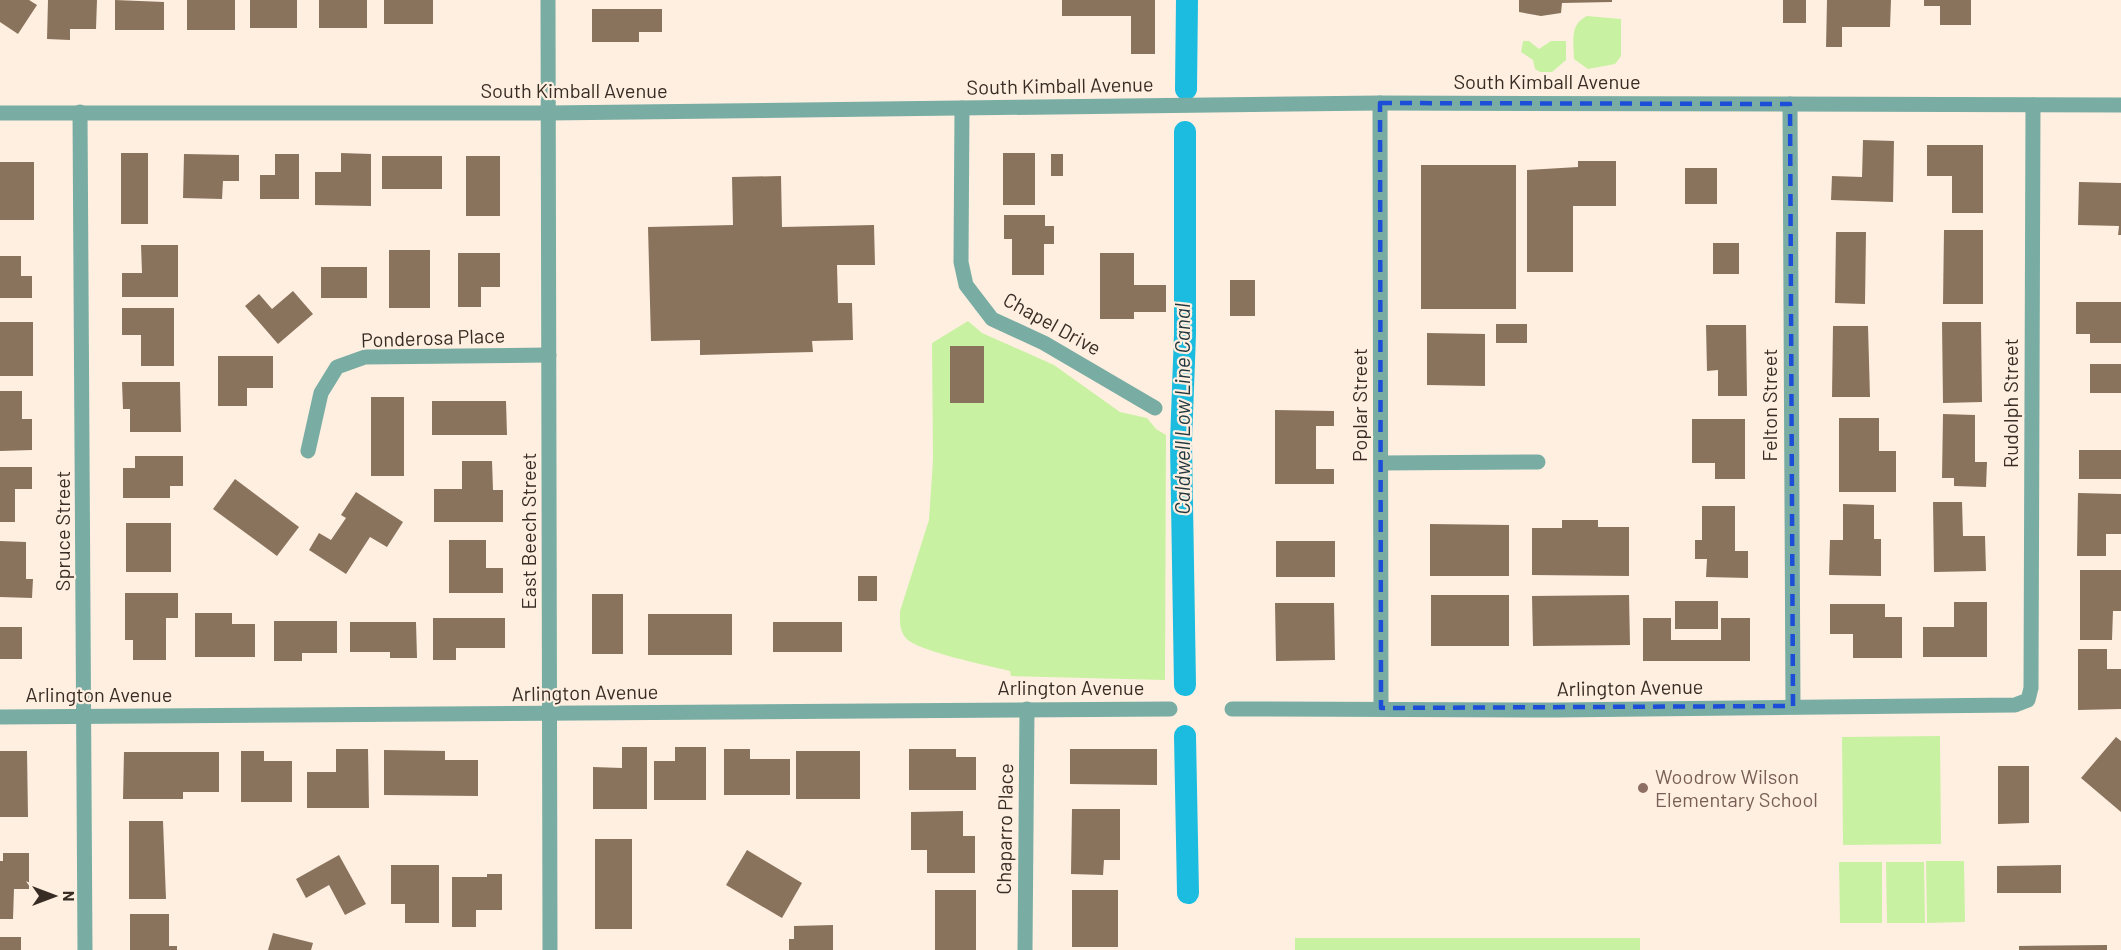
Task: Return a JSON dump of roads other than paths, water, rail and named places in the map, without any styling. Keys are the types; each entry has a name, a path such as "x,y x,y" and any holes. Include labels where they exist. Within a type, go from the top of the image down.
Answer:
{"street":[{"name":"East Beech Street","path":"548,0 550,950"},
{"name":"South Kimball Avenue","path":"0,113 548,113 1380,103 2121,105"},
{"name":"Poplar Street","path":"1380,103 1381,708"},
{"name":"Felton Street","path":"1790,104 1793,706"},
{"name":"Rudolph Street","path":"2028,700 2031,688 2033,105"},
{"name":"Chapel Drive","path":"962,108 961,262 966,285 992,319 1053,348 1155,408"},
{"name":"Spruce Street","path":"80,112 85,950"},
{"name":"Ponderosa Place","path":"308,451 321,393 337,368 364,357 549,355"},
{"path":"1381,463 1538,462"},
{"name":"Arlington Avenue","path":"1232,709 1557,710 2015,705 2028,700"},
{"name":"Chaparro Place","path":"1025,950 1027,709"},
{"name":"Arlington Avenue","path":"0,717 1170,709"}],"waterway":[{"name":"Caldwell Low Line Canal","path":"1186,89 1187,0"},
{"name":"Caldwell Low Line Canal","path":"1185,132 1185,334 1181,442 1185,685"},
{"name":"Caldwell Low Line Canal","path":"1185,736 1188,893"}],"place":[{"name":"Woodrow Wilson Elementary School","path":"1643,788"}]}
